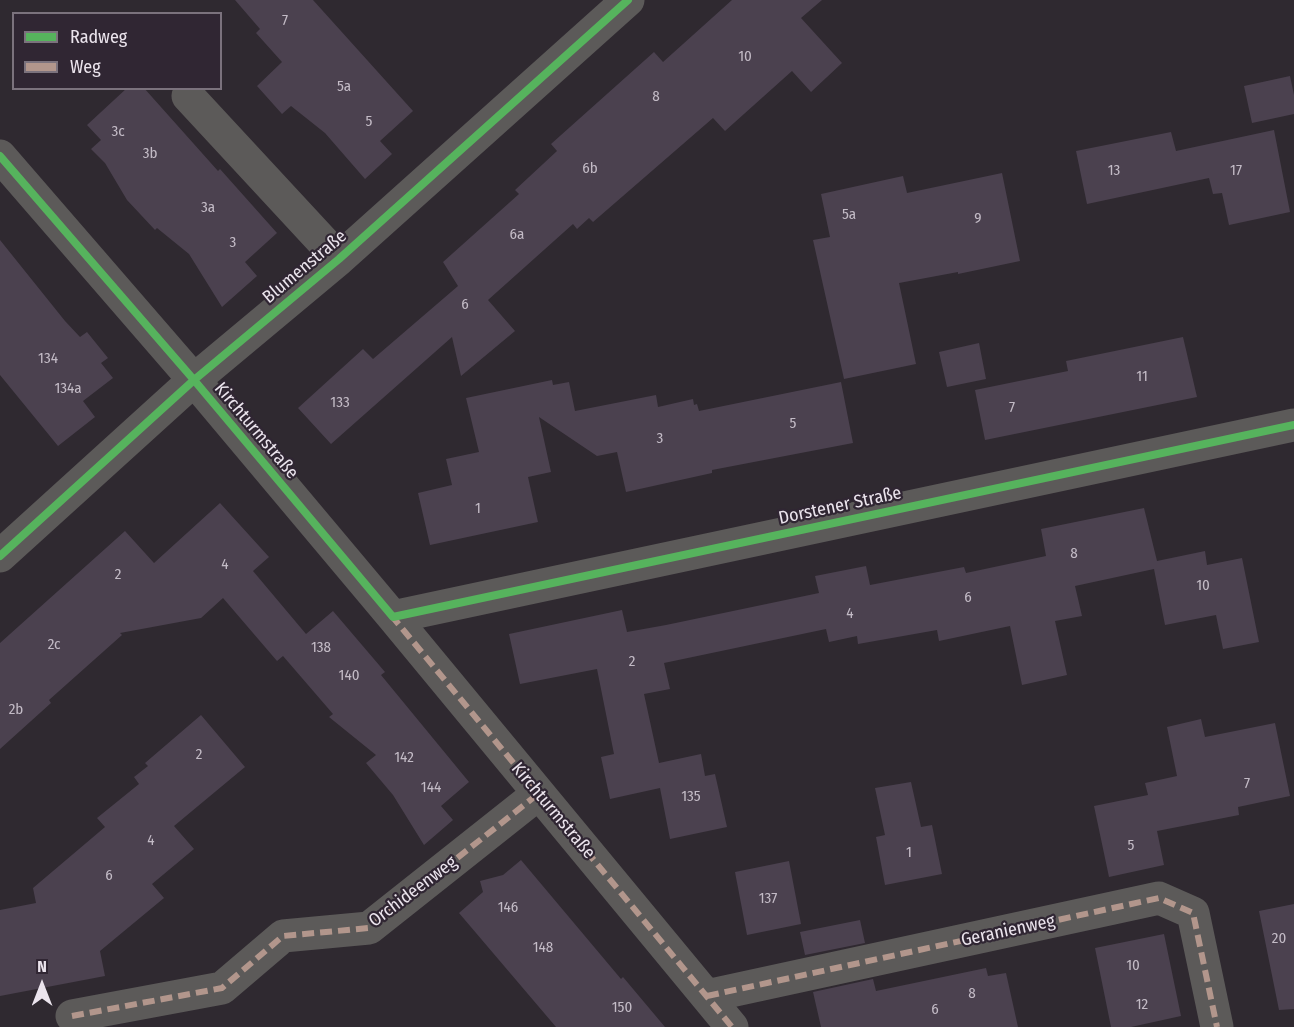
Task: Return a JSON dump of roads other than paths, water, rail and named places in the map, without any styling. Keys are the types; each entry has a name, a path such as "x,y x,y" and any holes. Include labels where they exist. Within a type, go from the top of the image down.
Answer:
{"street":[{"name":"Blumenstraße","path":"0,556 194,380 339,259 628,0"},
{"path":"188,96 339,259"},
{"name":"Kirchturmstraße","path":"0,156 194,380 732,1027"},
{"name":"Dorstener Straße","path":"393,617 1294,425"},
{"name":"Orchideenweg","path":"72,1016 222,988 283,936 369,928 538,794"},
{"name":"Geranienweg","path":"707,996 1159,898 1193,913 1217,1027"}]}
